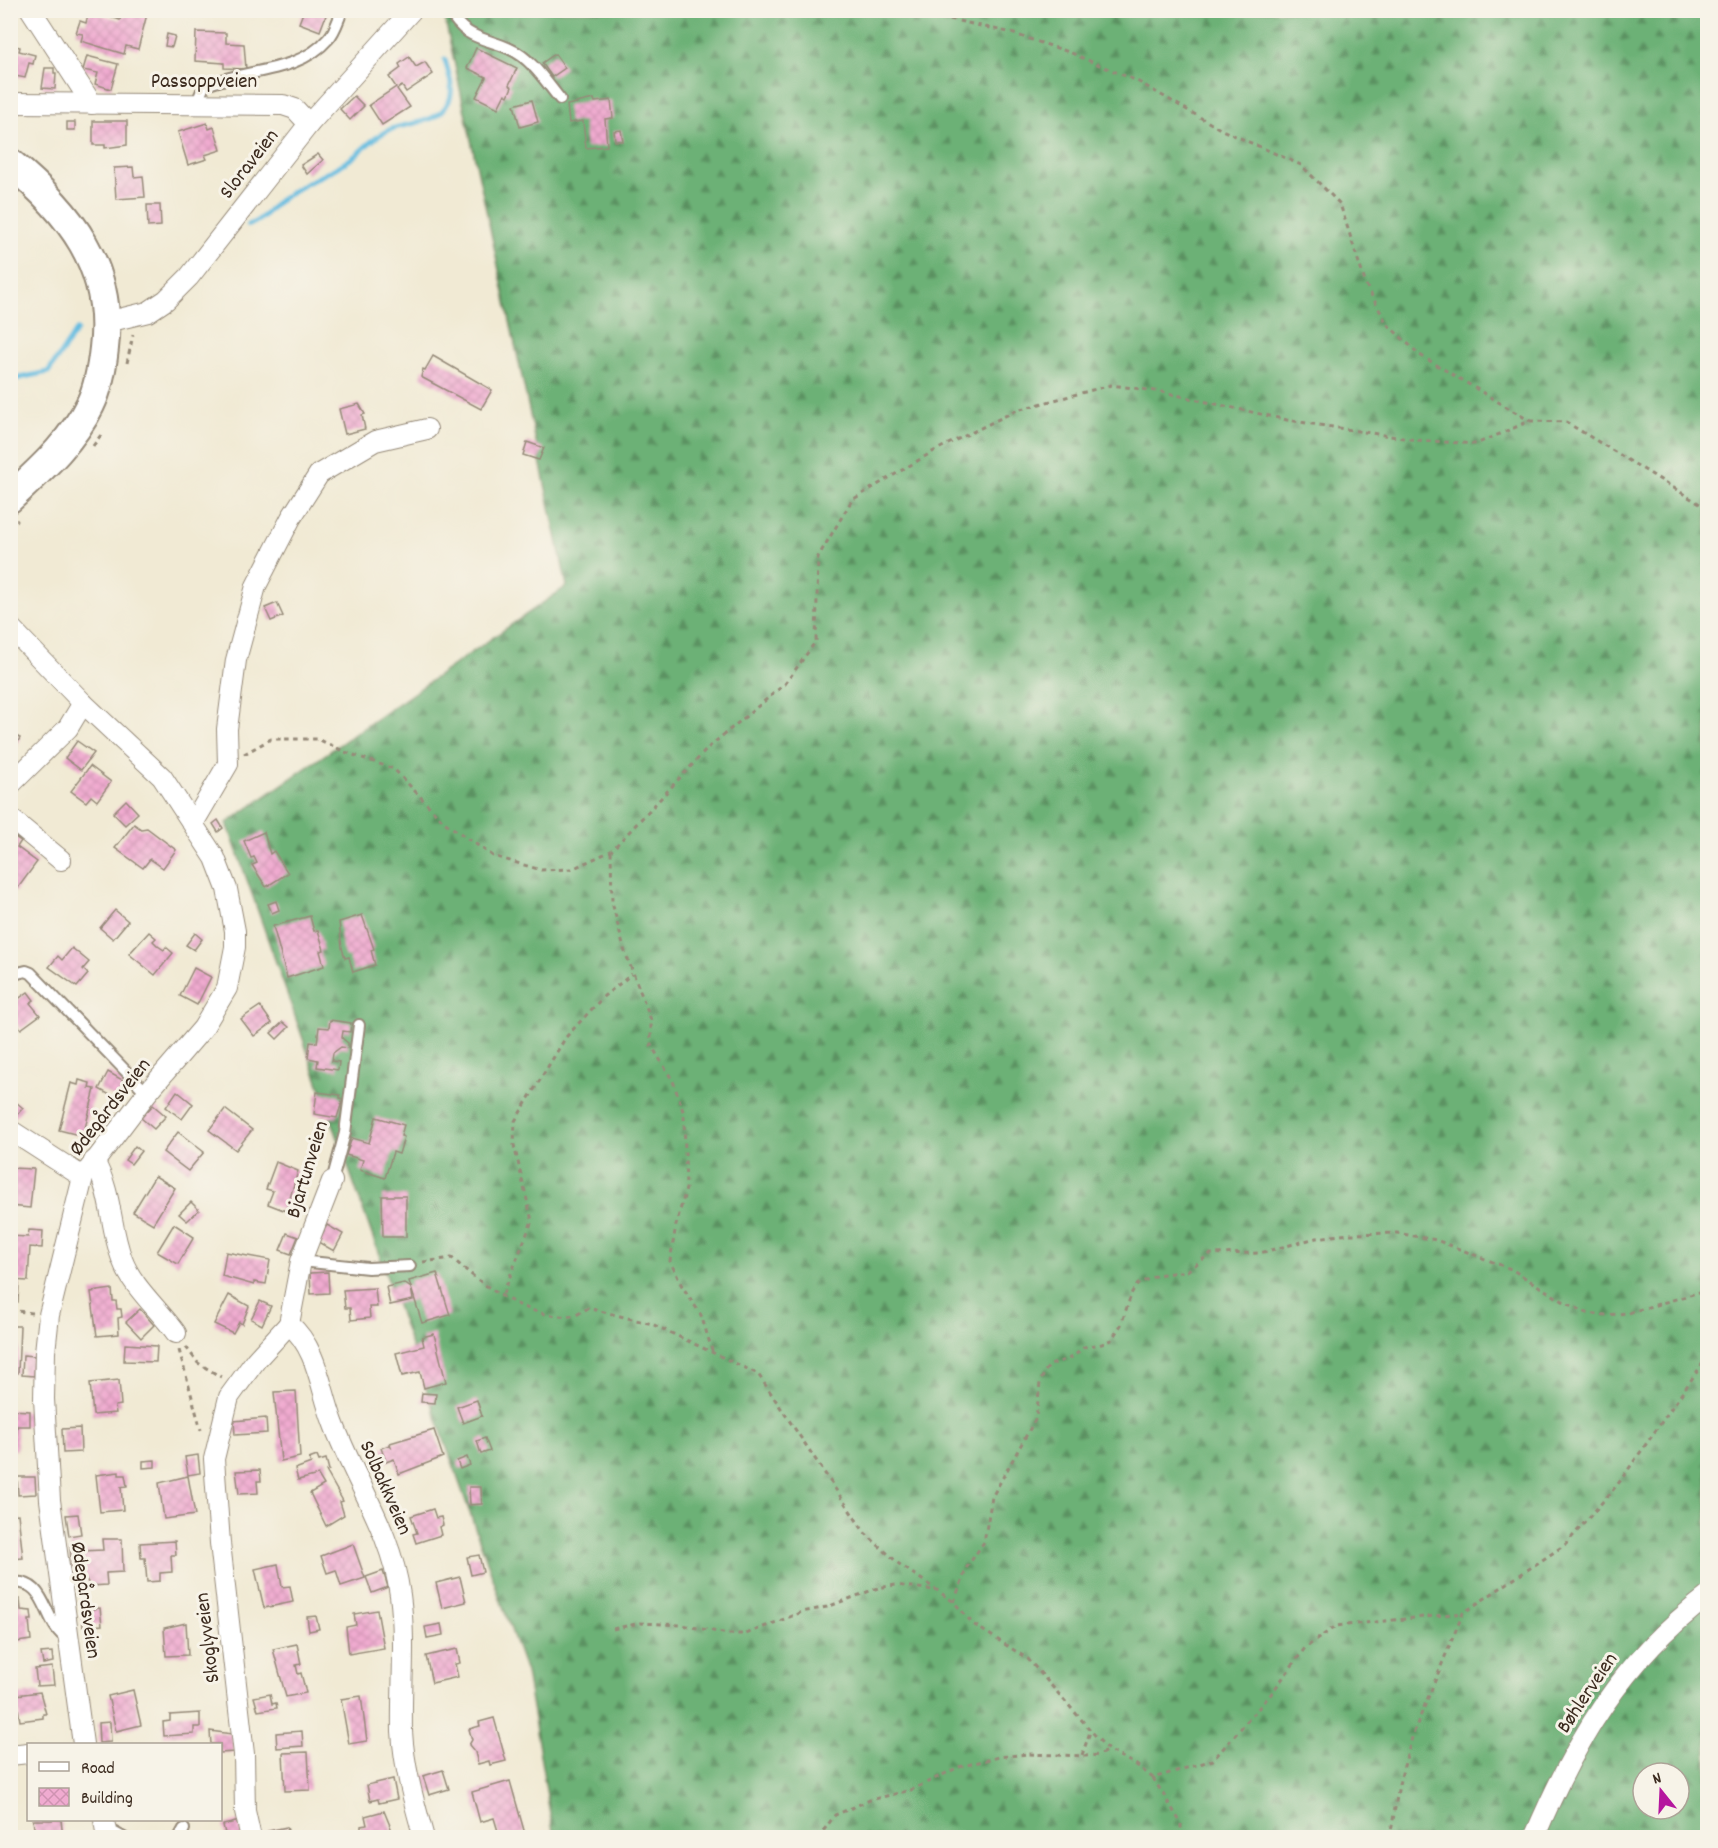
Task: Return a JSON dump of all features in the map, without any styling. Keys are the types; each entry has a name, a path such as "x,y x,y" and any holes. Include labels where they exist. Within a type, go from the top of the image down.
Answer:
{"main road":[{"path":"10,162 59,208 80,236 102,288 107,322 102,372 91,405 69,439 10,498"}],"street":[{"path":"31,10 92,104"},
{"name":"Sloraveien","path":"107,322 148,312 166,300 189,277 309,124 412,10"},
{"name":"Passoppveien","path":"10,103 197,102 283,105 296,109 309,124"},
{"path":"194,822 228,764 226,729 236,660 256,586 291,518 319,474 375,441 427,429"},
{"name":"Ødegårdsveien","path":"10,627 83,703 162,777 194,822 215,858 227,889 235,931 232,966 227,988 203,1028 147,1093 82,1178 49,1315 45,1352 50,1500 83,1743"},
{"path":"10,785 60,737 83,703"},
{"path":"10,818 61,860"},
{"path":"10,1130 82,1178"},
{"path":"94,1161 106,1183 122,1260 135,1282 176,1334"},
{"name":"Bjartunveien","path":"289,1324 301,1261 332,1181"},
{"path":"214,1459 223,1412 236,1385 289,1324"},
{"name":"Solbakkveien","path":"289,1324 300,1334 316,1364 327,1408 344,1453 380,1524 392,1558 400,1595 402,1733 409,1788 424,1838"},
{"name":"Skoglyveien","path":"214,1459 220,1543 244,1754 244,1811 251,1838"},
{"name":"Bøhlerveien","path":"1534,1838 1571,1759 1617,1684 1646,1649 1707,1596"},
{"path":"10,1755 27,1753"}],"lane":[{"path":"197,102 204,86 269,69 318,50 330,38 342,10"},
{"path":"448,10 469,35 511,49 528,61 560,99"},
{"path":"994,10 1009,10"},
{"path":"10,975 22,971 31,973 147,1093"},
{"name":"Bjartunveien","path":"332,1181 345,1133 359,1025"},
{"path":"301,1261 368,1268 410,1266"},
{"path":"10,1583 26,1583 35,1589 55,1628 68,1639"},
{"path":"106,1828 124,1838"}],"path":[{"path":"934,10 945,18 1008,32 1078,56 1137,81 1222,130 1301,165 1340,204 1365,285 1387,324 1420,355 1530,421"},
{"path":"228,764 272,739 318,739 345,752 394,769 444,822 493,856 541,870 572,869 611,851 710,746 785,684 816,641 818,557 852,500 934,451 1017,410 1111,385 1163,392 1287,420 1416,440 1476,444 1530,421 1566,422 1707,508"},
{"path":"611,851 612,902 632,974 651,1020 651,1045 673,1081 684,1114 686,1189 670,1261 682,1286 701,1315 713,1353"},
{"path":"502,1294 532,1221 514,1145 515,1121 566,1037 604,996 632,974"},
{"path":"954,1602 967,1567 984,1542 992,1497 1036,1418 1045,1371 1050,1365 1073,1357 1084,1347 1111,1340 1121,1325 1132,1292 1138,1284 1157,1275 1187,1271 1210,1254 1260,1253 1316,1238 1349,1234 1397,1233 1436,1240 1511,1269 1566,1303 1587,1312 1606,1315 1628,1313 1700,1292 1707,1293"},
{"path":"410,1266 452,1258 466,1271 527,1310 573,1316 588,1308 652,1324 758,1374 865,1533 899,1564 954,1602 973,1624 1028,1659 1108,1750 1135,1764 1153,1778 1181,1823 1181,1838"},
{"path":"176,1334 198,1363 236,1385"},
{"path":"176,1334 205,1443 214,1459"},
{"path":"1153,1778 1213,1760 1271,1694 1305,1648 1336,1626 1463,1613 1566,1544 1618,1484 1707,1356"},
{"path":"613,1629 640,1623 682,1625 728,1634 746,1634 802,1612 826,1607 878,1588 896,1586 936,1590"},
{"path":"1390,1838 1399,1784 1413,1734 1463,1613"},
{"path":"1081,1756 1090,1732"},
{"path":"818,1838 835,1815 870,1800 911,1790 959,1767 999,1757 1027,1754 1098,1755 1108,1750"}],"green space":[{"path":"453,11 1707,11 1707,1837 554,1837 526,1672 227,823 567,586 445,19"}],"building":[{"path":"127,10 147,14 138,49 126,46 124,54 81,41 83,34 76,33 80,21 86,23 89,11 120,20 121,16 125,17"},
{"path":"304,10 328,10 320,31 299,23"},
{"path":"196,32 226,33 226,43 244,44 246,69 224,68 224,63 195,61"},
{"path":"167,34 175,36 172,47 165,46"},
{"path":"11,45 20,47 19,51 35,55 33,64 29,63 25,78 10,75"},
{"path":"476,48 517,68 509,85 512,87 508,96 505,94 498,108 476,97 486,77 467,68"},
{"path":"555,54 565,68 552,77 542,63"},
{"path":"87,56 118,64 111,89 95,84 98,73 83,70"},
{"path":"409,57 416,67 425,62 433,74 406,92 402,86 397,89 410,107 382,125 369,105 396,87 389,77 401,68 399,64"},
{"path":"45,68 54,68 55,89 42,88"},
{"path":"354,96 364,106 350,120 340,109"},
{"path":"594,99 595,102 611,100 613,118 605,119 607,146 586,148 583,121 569,123 567,105"},
{"path":"532,100 538,122 520,127 514,105"},
{"path":"93,121 127,121 127,145 105,148 105,145 93,145"},
{"path":"67,122 75,122 75,130 67,130"},
{"path":"207,123 209,129 214,127 221,150 205,155 207,159 188,165 178,132"},
{"path":"621,130 623,141 615,141 614,131"},
{"path":"318,154 323,160 307,174 301,165"},
{"path":"133,167 134,177 143,176 145,197 116,199 114,168"},
{"path":"147,205 160,205 161,226 148,227"},
{"path":"433,356 492,390 481,409 421,377 423,369 425,370"},
{"path":"359,404 365,414 362,415 365,429 345,434 339,409"},
{"path":"527,442 544,448 539,460 523,455"},
{"path":"277,603 283,616 271,621 265,608"},
{"path":"10,733 20,738 15,747 10,745"},
{"path":"77,741 94,753 81,770 65,758"},
{"path":"90,766 111,782 97,801 91,796 86,802 71,791"},
{"path":"126,800 138,813 125,825 113,813"},
{"path":"218,820 223,828 218,832 213,824"},
{"path":"134,824 141,829 147,828 176,850 163,868 150,859 143,868 115,848"},
{"path":"264,832 270,854 274,851 288,873 266,887 252,865 257,863 254,857 251,858 244,841"},
{"path":"10,834 21,841 17,847 37,862 15,892 10,889"},
{"path":"276,901 279,910 272,913 268,904"},
{"path":"115,910 128,921 113,939 100,928"},
{"path":"362,915 374,949 371,950 375,965 353,972 349,957 345,958 342,948 339,922"},
{"path":"310,916 314,931 318,930 324,950 320,951 324,966 287,978 273,926"},
{"path":"149,932 156,938 153,941 158,946 164,950 166,947 173,953 155,975 129,954"},
{"path":"195,933 202,939 194,950 186,945"},
{"path":"72,948 89,962 83,969 88,974 77,987 49,967 58,956 62,960"},
{"path":"194,968 211,977 197,1005 180,996"},
{"path":"28,992 34,1000 30,1003 40,1015 21,1029 10,1015 10,1005"},
{"path":"260,1006 272,1023 254,1036 241,1019"},
{"path":"330,1020 351,1023 350,1032 343,1031 342,1038 348,1043 348,1048 341,1047 333,1053 332,1061 339,1062 338,1070 317,1067 318,1060 308,1058 310,1042 317,1043 319,1027 329,1028"},
{"path":"283,1022 289,1027 277,1039 271,1033"},
{"path":"108,1072 126,1082 117,1099 99,1089"},
{"path":"79,1080 90,1083 89,1088 95,1089 83,1136 59,1130 71,1083 78,1085"},
{"path":"177,1091 193,1104 182,1119 166,1107"},
{"path":"317,1092 340,1095 343,1099 337,1118 314,1114"},
{"path":"16,1102 23,1108 13,1119 10,1108"},
{"path":"153,1105 166,1116 154,1129 141,1118"},
{"path":"225,1109 252,1130 236,1150 209,1130"},
{"path":"376,1117 404,1125 401,1136 404,1137 399,1154 393,1152 385,1178 360,1170 363,1160 346,1155 352,1138 369,1143"},
{"path":"178,1132 204,1152 188,1171 163,1152"},
{"path":"135,1146 141,1151 131,1164 125,1160"},
{"path":"276,1162 298,1171 286,1211 268,1204 273,1191 266,1189"},
{"path":"10,1168 34,1169 30,1208 10,1206"},
{"path":"155,1176 175,1188 153,1224 133,1212"},
{"path":"382,1196 406,1196 406,1237 383,1237"},
{"path":"191,1202 199,1210 187,1221 179,1214"},
{"path":"174,1224 194,1237 178,1264 157,1252"},
{"path":"327,1225 343,1234 334,1251 318,1242"},
{"path":"29,1230 43,1231 42,1248 30,1247 28,1281 10,1280 10,1236 28,1237"},
{"path":"287,1233 298,1237 291,1254 280,1250"},
{"path":"226,1252 270,1260 266,1284 254,1282 254,1285 222,1276"},
{"path":"328,1272 329,1293 311,1294 310,1273"},
{"path":"437,1273 450,1315 422,1323 409,1281"},
{"path":"10,1283 19,1284 18,1302 10,1302"},
{"path":"404,1283 411,1288 413,1300 390,1305 386,1287"},
{"path":"375,1288 377,1307 369,1307 370,1318 351,1320 350,1308 345,1308 343,1290"},
{"path":"112,1289 113,1301 116,1301 117,1309 121,1309 122,1317 118,1318 119,1334 97,1336 91,1292"},
{"path":"229,1295 249,1306 242,1324 239,1322 233,1333 214,1324"},
{"path":"260,1301 271,1306 262,1325 251,1319"},
{"path":"140,1309 154,1325 141,1338 126,1322"},
{"path":"10,1326 20,1326 18,1373 10,1373"},
{"path":"434,1334 446,1382 424,1388 420,1372 402,1376 396,1353 424,1346 422,1337"},
{"path":"125,1344 157,1346 156,1362 124,1361"},
{"path":"23,1355 35,1356 34,1376 22,1375"},
{"path":"119,1380 121,1405 115,1406 116,1413 93,1415 90,1383"},
{"path":"296,1391 300,1457 281,1461 274,1392"},
{"path":"422,1393 436,1394 435,1403 421,1402"},
{"path":"477,1400 482,1416 463,1423 457,1407"},
{"path":"10,1410 30,1411 30,1426 17,1426 17,1450 10,1450"},
{"path":"266,1418 267,1433 235,1435 234,1421"},
{"path":"80,1428 81,1452 63,1453 62,1429"},
{"path":"434,1430 443,1457 399,1474 394,1459 386,1462 381,1448 389,1445 391,1447 390,1443"},
{"path":"485,1438 490,1451 481,1454 477,1441"},
{"path":"198,1455 200,1473 188,1475 185,1457"},
{"path":"317,1456 319,1461 326,1459 329,1470 326,1471 343,1501 340,1502 344,1515 326,1526 310,1493 324,1485 318,1475 298,1480 295,1469 311,1463 309,1459"},
{"path":"467,1457 470,1465 460,1469 457,1461"},
{"path":"155,1460 155,1467 143,1468 143,1461"},
{"path":"260,1470 261,1481 257,1481 258,1493 239,1494 236,1471"},
{"path":"119,1472 119,1475 125,1475 127,1486 121,1487 123,1510 100,1512 96,1475"},
{"path":"188,1476 195,1515 164,1519 159,1483"},
{"path":"17,1477 35,1477 36,1494 18,1495"},
{"path":"469,1487 481,1487 482,1504 470,1505"},
{"path":"433,1509 436,1518 441,1517 443,1525 439,1527 441,1535 416,1543 413,1534 417,1533 411,1516"},
{"path":"18,1514 23,1558 10,1559 10,1515"},
{"path":"78,1514 81,1534 69,1536 66,1515"},
{"path":"102,1539 122,1539 123,1572 106,1573 107,1585 90,1586 86,1579 72,1579 70,1544 80,1543 81,1551 103,1550"},
{"path":"175,1541 176,1555 171,1555 172,1572 160,1573 160,1581 147,1582 145,1558 141,1558 140,1543"},
{"path":"353,1544 365,1578 341,1586 336,1570 327,1573 321,1556"},
{"path":"479,1555 483,1572 471,1575 467,1557"},
{"path":"278,1564 282,1587 290,1586 293,1602 264,1608 255,1569"},
{"path":"383,1571 388,1587 372,1593 366,1577"},
{"path":"460,1577 466,1602 442,1608 436,1583"},
{"path":"20,1599 21,1610 31,1611 32,1620 29,1620 31,1640 10,1643 10,1600"},
{"path":"100,1608 102,1625 83,1627 82,1610"},
{"path":"377,1610 384,1648 349,1654 346,1627 356,1625 354,1614"},
{"path":"316,1616 319,1629 309,1631 307,1617"},
{"path":"186,1623 188,1655 166,1656 164,1628"},
{"path":"441,1624 443,1635 427,1638 425,1627"},
{"path":"297,1644 301,1664 296,1665 298,1674 301,1673 306,1693 286,1697 273,1649"},
{"path":"457,1649 460,1663 455,1664 458,1677 432,1683 426,1656"},
{"path":"52,1652 53,1662 43,1664 41,1653"},
{"path":"52,1667 54,1685 37,1686 35,1669"},
{"path":"133,1690 141,1725 116,1731 108,1696"},
{"path":"40,1692 46,1714 43,1714 43,1718 20,1721 16,1695"},
{"path":"270,1694 272,1704 276,1703 277,1708 258,1711 254,1697"},
{"path":"361,1696 367,1741 349,1744 341,1699"},
{"path":"200,1713 200,1727 194,1727 194,1734 164,1736 163,1722 170,1721 170,1715"},
{"path":"494,1718 506,1761 490,1765 489,1761 478,1764 475,1752 469,1745 472,1740 469,1729 480,1726 479,1722"},
{"path":"110,1722 111,1742 99,1743 98,1723"},
{"path":"210,1731 232,1734 234,1752 222,1753 222,1743 211,1743"},
{"path":"302,1731 303,1746 277,1748 276,1733"},
{"path":"308,1752 310,1790 285,1791 283,1753"},
{"path":"443,1770 449,1789 429,1795 423,1776"},
{"path":"393,1779 397,1799 379,1803 378,1799 370,1801 367,1785"},
{"path":"510,1781 525,1834 500,1838 494,1818 480,1822 472,1792"},
{"path":"384,1811 395,1838 361,1838 361,1826 367,1825 365,1816"},
{"path":"33,1821 61,1821 63,1838 46,1838 45,1833 35,1835"},
{"path":"240,1821 243,1838 226,1838 223,1825"},
{"path":"287,1827 290,1838 270,1838 268,1831"}],"waterway":[{"path":"248,225 261,218 288,194 352,158 384,133 397,127 422,122 437,115 444,109 451,96 445,60"},
{"path":"10,380 48,372 77,330"}]}
